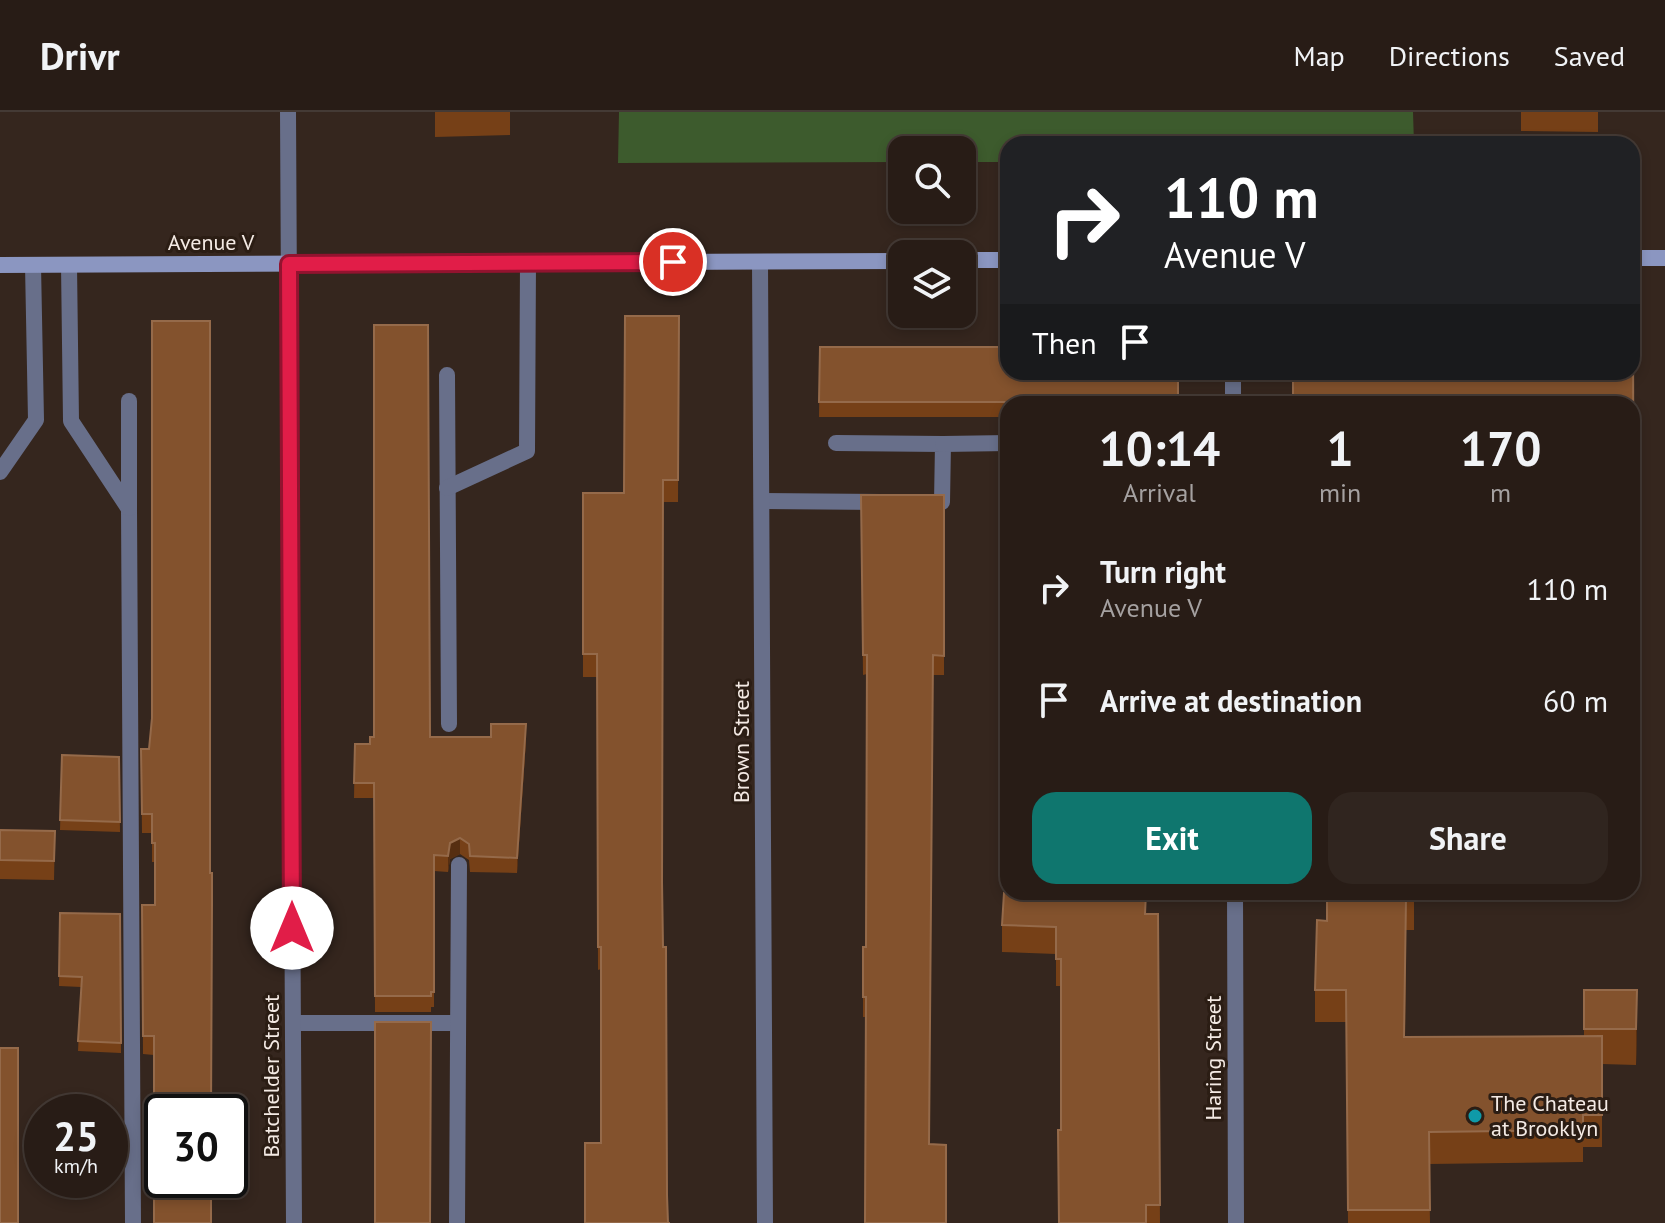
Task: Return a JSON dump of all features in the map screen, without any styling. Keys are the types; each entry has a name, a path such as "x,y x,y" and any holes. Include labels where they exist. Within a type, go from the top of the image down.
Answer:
{"main road":[{"path":"1640,258 1665,258"},
{"path":"976,260 1000,260"},
{"name":"Avenue V","path":"0,265 888,261"}],"street":[{"name":"Batchelder Street","path":"288,112 294,1223"},
{"path":"447,488 527,451 528,262"},
{"name":"Brown Street","path":"760,262 765,1223"},
{"path":"0,472 36,420 33,265"},
{"path":"69,265 71,421 129,509"},
{"path":"447,375 449,724"},
{"path":"129,401 133,1223"},
{"path":"836,443 1000,443"},
{"path":"763,501 942,502 943,444"},
{"path":"457,1223 459,865"},
{"name":"Haring Street","path":"1235,900 1236,1223"},
{"path":"293,1023 457,1023"}],"green space":[{"path":"619,112 1413,112 1414,136 1000,136 1000,162 976,162 976,136 888,136 888,162 618,163"}],"building":[{"path":"625,316 679,316 678,480 663,480 662,882 663,947 666,947 668,1223 585,1223 585,1143 601,1143 601,947 598,947 597,654 583,654 583,493 624,493"},
{"path":"152,321 210,321 211,1094 154,1094 154,1036 143,1036 142,905 155,905 155,843 152,843 152,814 142,814 141,749 149,749 152,718"},
{"path":"374,325 428,325 430,737 491,737 491,724 526,724 517,858 470,856 469,844 460,838 450,843 448,856 434,855 434,992 431,996 375,996 374,783 354,783 355,744 370,744 370,737 374,737"},
{"path":"820,347 1000,347 1000,380 1178,380 1178,396 1000,396 1000,402 819,402"},
{"path":"1293,380 1633,380 1633,396 1293,396"},
{"path":"861,495 944,495 944,656 933,655 929,1144 946,1145 946,1223 865,1223 866,997 863,997 863,947 866,947 867,655 863,655"},
{"path":"62,755 119,757 120,822 60,820"},
{"path":"0,830 55,831 54,861 0,860"},
{"path":"1004,900 1146,900 1145,914 1158,914 1160,1205 1146,1205 1146,1223 1059,1223 1061,959 1056,959 1056,927 1002,925"},
{"path":"1327,900 1406,900 1404,1037 1602,1036 1602,1115 1583,1115 1583,1130 1429,1132 1430,1210 1348,1210 1346,990 1315,990 1317,920 1327,921"},
{"path":"60,913 120,914 121,1043 78,1041 82,977 59,976"},
{"path":"1584,990 1637,990 1636,1029 1584,1029"},
{"path":"375,1022 431,1022 430,1223 375,1223"},
{"path":"0,1048 18,1048 18,1223 0,1223"},
{"path":"154,1198 211,1198 211,1223 154,1223"}],"place":[{"name":"The Chateau at Brooklyn","path":"1475,1116"}],"route":[{"path":"292,928 289,264 673,262"}]}
